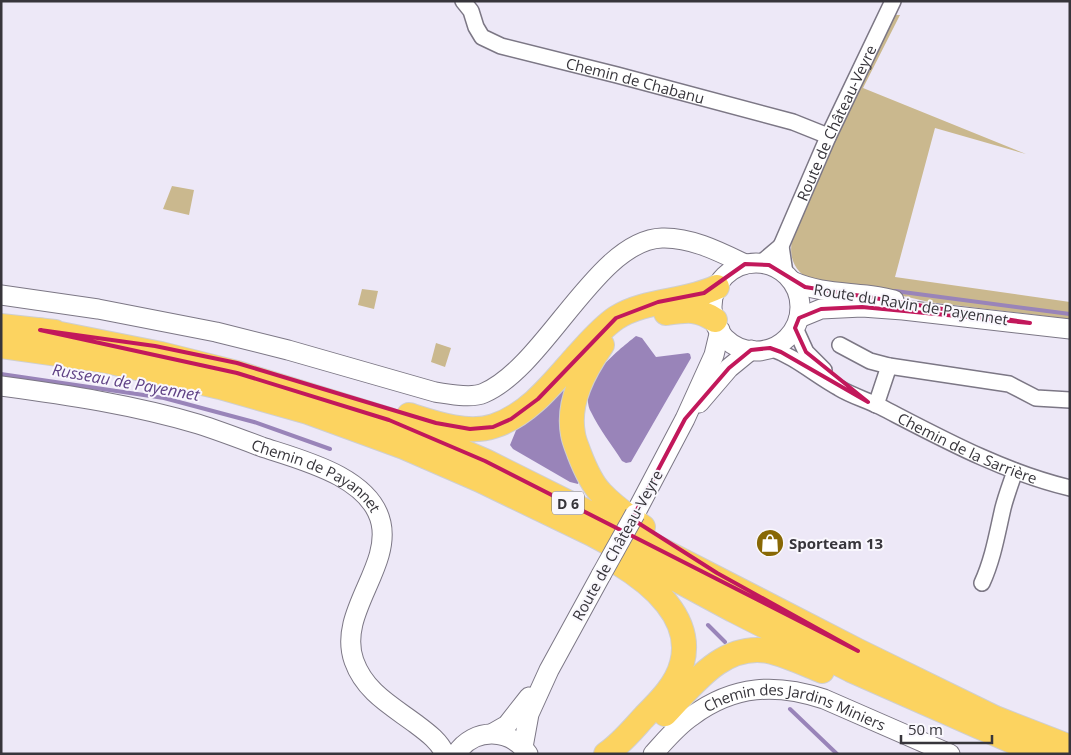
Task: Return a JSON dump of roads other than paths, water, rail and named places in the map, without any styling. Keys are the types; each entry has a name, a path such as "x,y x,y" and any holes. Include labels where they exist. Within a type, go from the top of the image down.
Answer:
{"highway":[{"path":"40,330 155,346 238,363 436,423 470,429 493,427 511,419 532,404 600,330 616,318 634,309 658,302 680,300 696,295 722,281"},
{"path":"717,325 704,313 686,310 652,316 620,330 603,343 579,383 573,410 573,434 584,465 600,492 618,509 653,534 717,573 858,651"},
{"name":"D 6","path":"1,326 40,330 161,354 237,373 389,420 485,461 601,518 858,651 994,718 1070,747"},
{"name":"D 6","path":"1,346 107,361 220,387 308,412 404,447 480,480 592,534 733,610 851,670 1040,754"},
{"path":"308,412 459,478 591,546 626,568 661,596 671,608 679,625 684,643 682,663 670,687 657,704 624,739 606,754"},
{"path":"625,754 702,674 716,663 732,656 760,651 780,654 811,666 1021,754"}],"street":[{"name":"Chemin de Chabanu","path":"463,1 471,11 476,27 482,37 501,46 793,122 828,137"},
{"name":"Route de Château-Veyre","path":"753,264 781,246 828,137 893,1"},
{"path":"1,296 98,309 216,332 288,350 435,392 458,395 483,394 504,381 520,367 618,256 646,240 663,238 684,240 753,264 778,268 789,277"},
{"path":"781,246 782,266 798,293 800,305 797,323 806,352 826,372 872,403"},
{"path":"707,247 724,267 722,281"},
{"path":"753,264 735,268 722,281 713,298 713,309 717,325 732,343 751,350 770,348 780,344 797,323"},
{"name":"Route du Ravin de Payennet","path":"789,277 805,287 824,291 869,295 1030,324"},
{"name":"Route du Ravin de Payennet","path":"797,323 821,309 862,308 903,310 1070,329"},
{"name":"Route de Château-Veyre","path":"525,750 529,714 549,670 685,419 714,355 717,325"},
{"path":"840,345 870,361 889,366 1009,384 1036,398 1070,400"},
{"path":"770,348 800,362 839,388 872,403"},
{"name":"Route de Château-Veyre","path":"685,419 729,368 751,350"},
{"path":"872,403 889,366"},
{"name":"Chemin de Payannet","path":"1,386 92,399 198,424 322,468 356,487 372,502 378,512 383,537 375,567 353,624 350,646 353,659 359,674 369,689 437,741 445,754"},
{"name":"Chemin de la Sarrière","path":"872,403 1015,471 1070,488"},
{"path":"982,583 998,536 1003,510 1015,471"},
{"name":"Route de Château-Veyre","path":"456,754 461,746 472,738 507,725 549,670"},
{"name":"Chemin des Jardins Miniers","path":"653,754 676,729 691,716 710,704 744,692 779,689 803,692 824,699 950,754"},
{"name":"Chemin de Payannet","path":"424,730 445,737 486,734"},
{"path":"486,734 501,734 515,740 525,750"}],"waterway":[{"path":"895,291 1070,314"},
{"name":"Russeau de Payennet","path":"1,374 164,398 254,422 330,449"},
{"path":"708,625 725,642"},
{"path":"790,709 837,754"}],"place":[{"name":"Sporteam 13","path":"770,543"}]}
